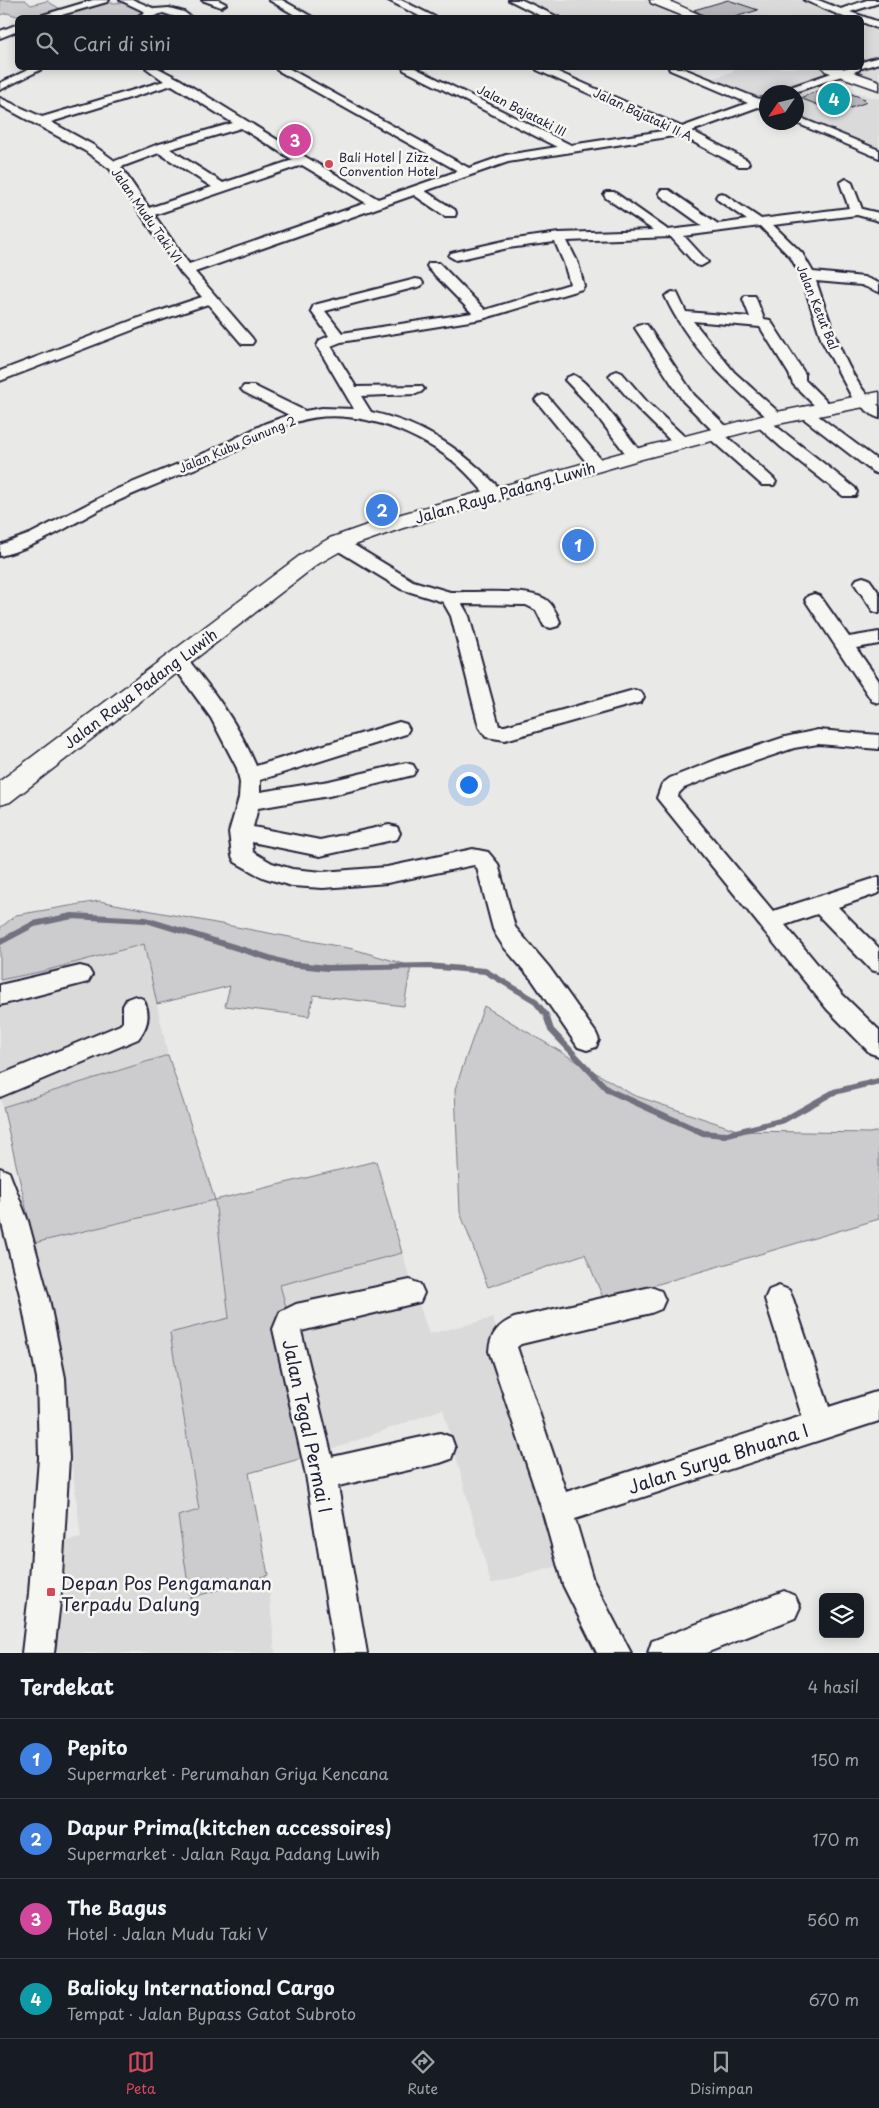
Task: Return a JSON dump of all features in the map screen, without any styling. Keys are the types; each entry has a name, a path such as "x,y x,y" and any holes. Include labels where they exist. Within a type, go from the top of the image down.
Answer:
{"main road":[{"path":"656,0 694,15"},
{"path":"844,70 879,86"},
{"name":"Jalan Raya Padang Luwih","path":"0,795 310,559 338,543 395,523 718,432 814,409 873,404"}],"street":[{"path":"49,15 104,0"},
{"path":"126,0 152,11 169,10 181,15"},
{"path":"207,0 221,4"},
{"path":"274,0 303,15"},
{"path":"393,0 426,15"},
{"path":"514,0 549,15"},
{"path":"809,0 848,15"},
{"path":"840,12 877,0"},
{"path":"145,15 152,11"},
{"path":"864,20 879,26"},
{"path":"0,35 15,28"},
{"path":"864,64 879,60"},
{"path":"0,87 35,70"},
{"path":"154,70 377,204"},
{"path":"285,70 468,172"},
{"name":"Jalan Bajataki III","path":"412,70 570,149"},
{"name":"Jalan Bajataki II A","path":"545,70 682,131 743,163"},
{"path":"679,70 759,101"},
{"path":"803,85 840,70"},
{"path":"41,121 174,82"},
{"name":"Jalan Mudu Taki VI","path":"0,101 89,148 114,166 186,270 246,341"},
{"path":"186,270 415,190 519,156 682,131 759,105"},
{"path":"804,122 879,154"},
{"path":"114,166 160,148 243,124"},
{"path":"160,148 222,188"},
{"path":"146,213 302,160"},
{"path":"846,183 858,211"},
{"path":"415,190 450,213"},
{"path":"665,192 715,228"},
{"path":"610,195 669,234 700,262"},
{"name":"Jalan Ketut Bal","path":"722,197 761,222 797,256 808,276 829,341 873,404"},
{"path":"456,256 508,244 560,237 669,234 858,211 879,217"},
{"path":"365,415 324,346 325,343 338,338 452,321 577,286 571,263 560,237"},
{"path":"434,266 482,314"},
{"path":"864,281 879,272"},
{"path":"808,276 864,281 879,288"},
{"path":"338,338 318,311 319,308 416,284"},
{"path":"672,296 681,316 787,444 849,492"},
{"path":"0,376 138,323 210,299"},
{"path":"750,299 758,321"},
{"path":"681,316 758,321 767,325 772,338 797,374 798,381 814,409 879,469"},
{"path":"642,328 688,398 718,432 768,482"},
{"path":"617,376 642,405 681,442"},
{"path":"573,380 592,400 635,455"},
{"path":"249,389 303,416"},
{"path":"353,392 416,389"},
{"path":"543,400 598,466"},
{"name":"Jalan Kubu Gunung 2","path":"0,551 34,539 94,506 135,487 303,416 324,413 365,415 417,433 454,454 479,476 496,495"},
{"path":"338,543 406,585 450,598 536,600 546,609 552,622"},
{"path":"863,583 879,607"},
{"path":"450,598 460,616 489,727 493,732 505,733 634,697"},
{"path":"814,600 846,644 879,696"},
{"path":"846,644 879,638"},
{"path":"178,660 206,693 224,721 251,775 250,801 240,832 243,856 248,861 280,876 343,880 404,874 473,857 480,858 487,864 504,929 511,940 541,974 587,1040"},
{"path":"251,775 399,729"},
{"path":"879,742 818,737 805,738 728,763 677,783 669,789 667,798 835,1002 879,1046"},
{"path":"250,801 322,791 406,770"},
{"path":"240,832 320,848 389,833"},
{"path":"769,921 879,885"},
{"path":"820,903 879,963"},
{"path":"0,995 80,975"},
{"path":"0,1086 129,1032 135,1025 135,1006"},
{"path":"0,1180 18,1230 36,1299 51,1378 54,1458 45,1593 38,1653"},
{"name":"Jalan Tegal Permai I","path":"351,1653 321,1475 287,1329 288,1325 296,1318 410,1293"},
{"path":"779,1299 820,1425"},
{"path":"615,1653 599,1626 579,1585 557,1510 503,1351 505,1340 514,1332 651,1300"},
{"name":"Jalan Surya Bhuana I","path":"557,1510 879,1406"},
{"path":"321,1475 440,1448"},
{"path":"664,1653 784,1607"}],"shaded area":[{"path":"0,0 25,0 31,5 47,1 62,10 97,4 130,3 153,6 154,11 147,15 15,16 7,13 0,15"},
{"path":"520,0 669,0 699,12 712,7 707,6 726,0 814,0 841,10 830,15 553,15"},
{"path":"875,23 879,24 879,80 850,70 864,70 864,26"},
{"path":"736,70 850,70 817,81 879,99 879,155 804,125 804,85 759,85 759,105 705,81"},
{"path":"99,901 353,949 411,966 404,1006 314,995 309,1016 225,1006 230,986 157,1004 144,944 44,971 0,980 0,928 16,915"},
{"path":"144,944 168,1055 3,1107 0,1099 0,980 44,971"},
{"path":"484,1006 633,1095 740,1131 870,1133 879,1131 879,1219 604,1300 585,1254 488,1287 460,1212 455,1089"},
{"path":"168,1055 215,1200 34,1243 3,1107"},
{"path":"376,1161 402,1253 280,1285 325,1452 249,1473 268,1575 190,1598 178,1516 199,1510 170,1333 229,1318 215,1200"},
{"path":"215,1200 229,1318 170,1334 199,1510 178,1516 190,1598 268,1575 275,1653 53,1653 54,1544 81,1538 58,1351 34,1243"},
{"path":"402,1253 429,1334 493,1318 574,1562 491,1584 443,1409 325,1452 279,1284"}],"building":[{"path":"728,0 758,10 742,15 703,15 694,10"},
{"path":"830,86 865,99 863,100 867,102 836,112 804,100 804,96"}],"waterway":[{"path":"0,942 34,924 72,916 146,920 289,964 327,968 428,966 485,971 534,1000 546,1015 551,1030 608,1090 703,1133 724,1135 784,1120 834,1092 879,1081"}],"place":[{"name":"Balioky International Cargo","path":"834,99"},
{"name":"The Bagus","path":"295,140"},
{"name":"Bali Hotel | Zizz Convention Hotel","path":"329,164"},
{"name":"Dapur Prima(kitchen accessoires)","path":"382,510"},
{"name":"Pepito","path":"578,545"},
{"name":"Depan Pos Pengamanan Terpadu Dalung","path":"51,1592"}]}
